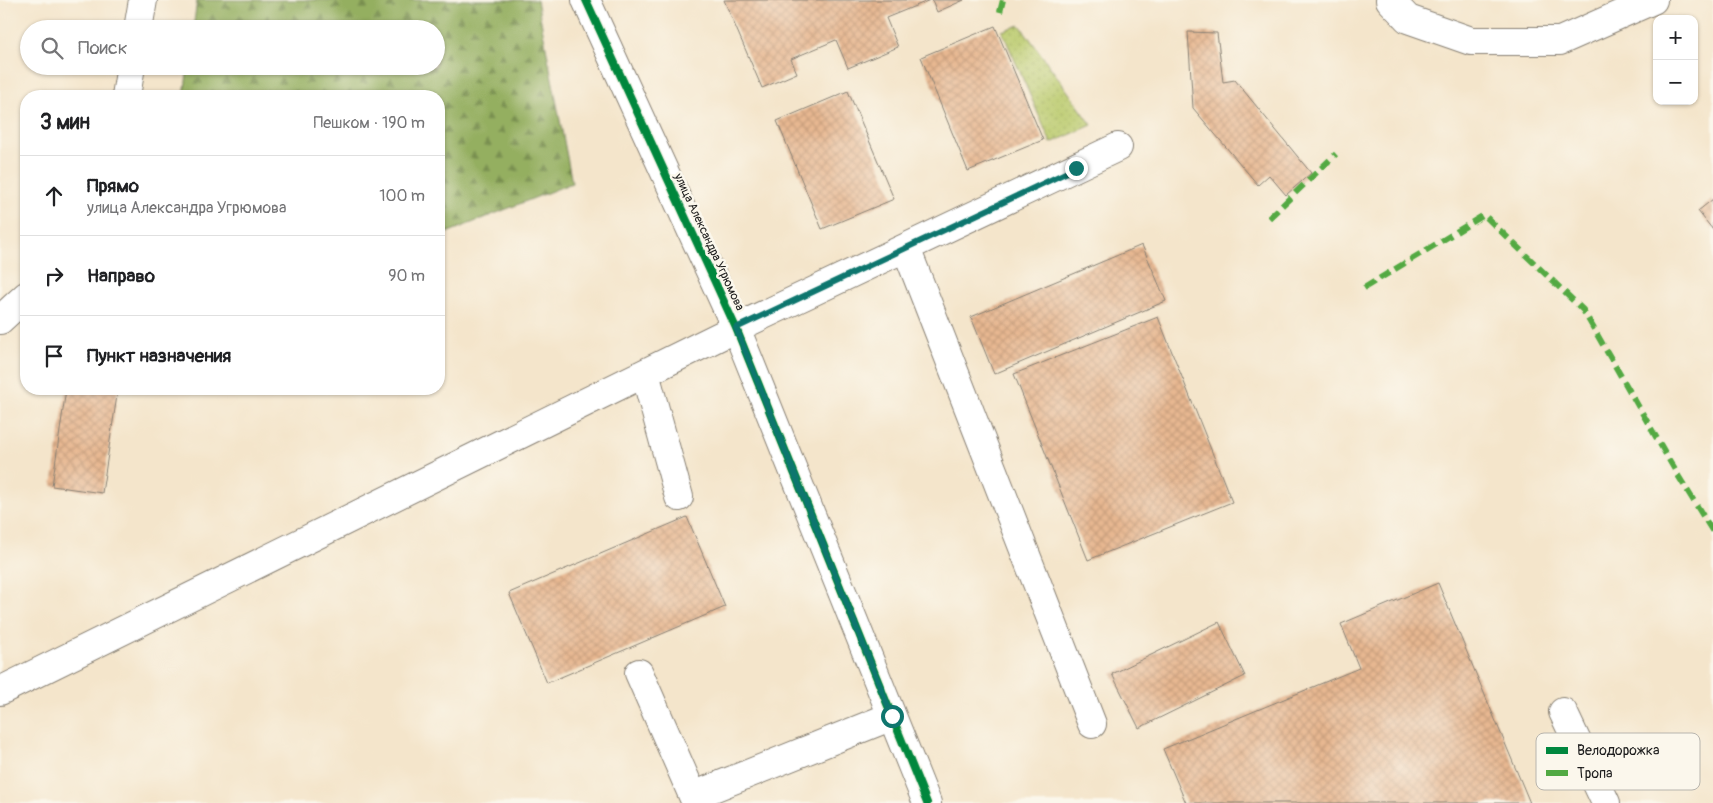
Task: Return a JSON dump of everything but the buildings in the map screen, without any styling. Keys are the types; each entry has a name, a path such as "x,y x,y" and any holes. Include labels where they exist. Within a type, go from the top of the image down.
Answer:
{"street":[{"path":"140,20 143,0"},
{"name":"улица Александра Угрюмова","path":"586,0 736,328 927,803"},
{"path":"1390,0 1408,19 1471,41 1560,41 1653,0"},
{"path":"127,90 130,75"},
{"path":"0,691 736,328 1118,147"},
{"path":"906,248 1092,724"},
{"path":"0,320 20,302"},
{"path":"645,373 679,497"},
{"path":"639,673 694,800 892,716"},
{"path":"1563,712 1573,733"},
{"path":"1600,790 1606,803"}],"green space":[{"path":"197,0 537,0 572,183 445,234 445,90 185,90 187,75 445,75 445,20 194,20"},
{"path":"1020,25 1092,125 1051,143 1002,31"}],"marked path":[{"path":"1000,12 1003,0"},
{"path":"1269,218 1336,154"},
{"path":"1364,288 1484,215 1583,310 1679,477 1713,532"}],"cycle path":[{"path":"586,0 736,328 927,803"}],"route":[{"path":"892,716 736,328 1076,168"}]}
